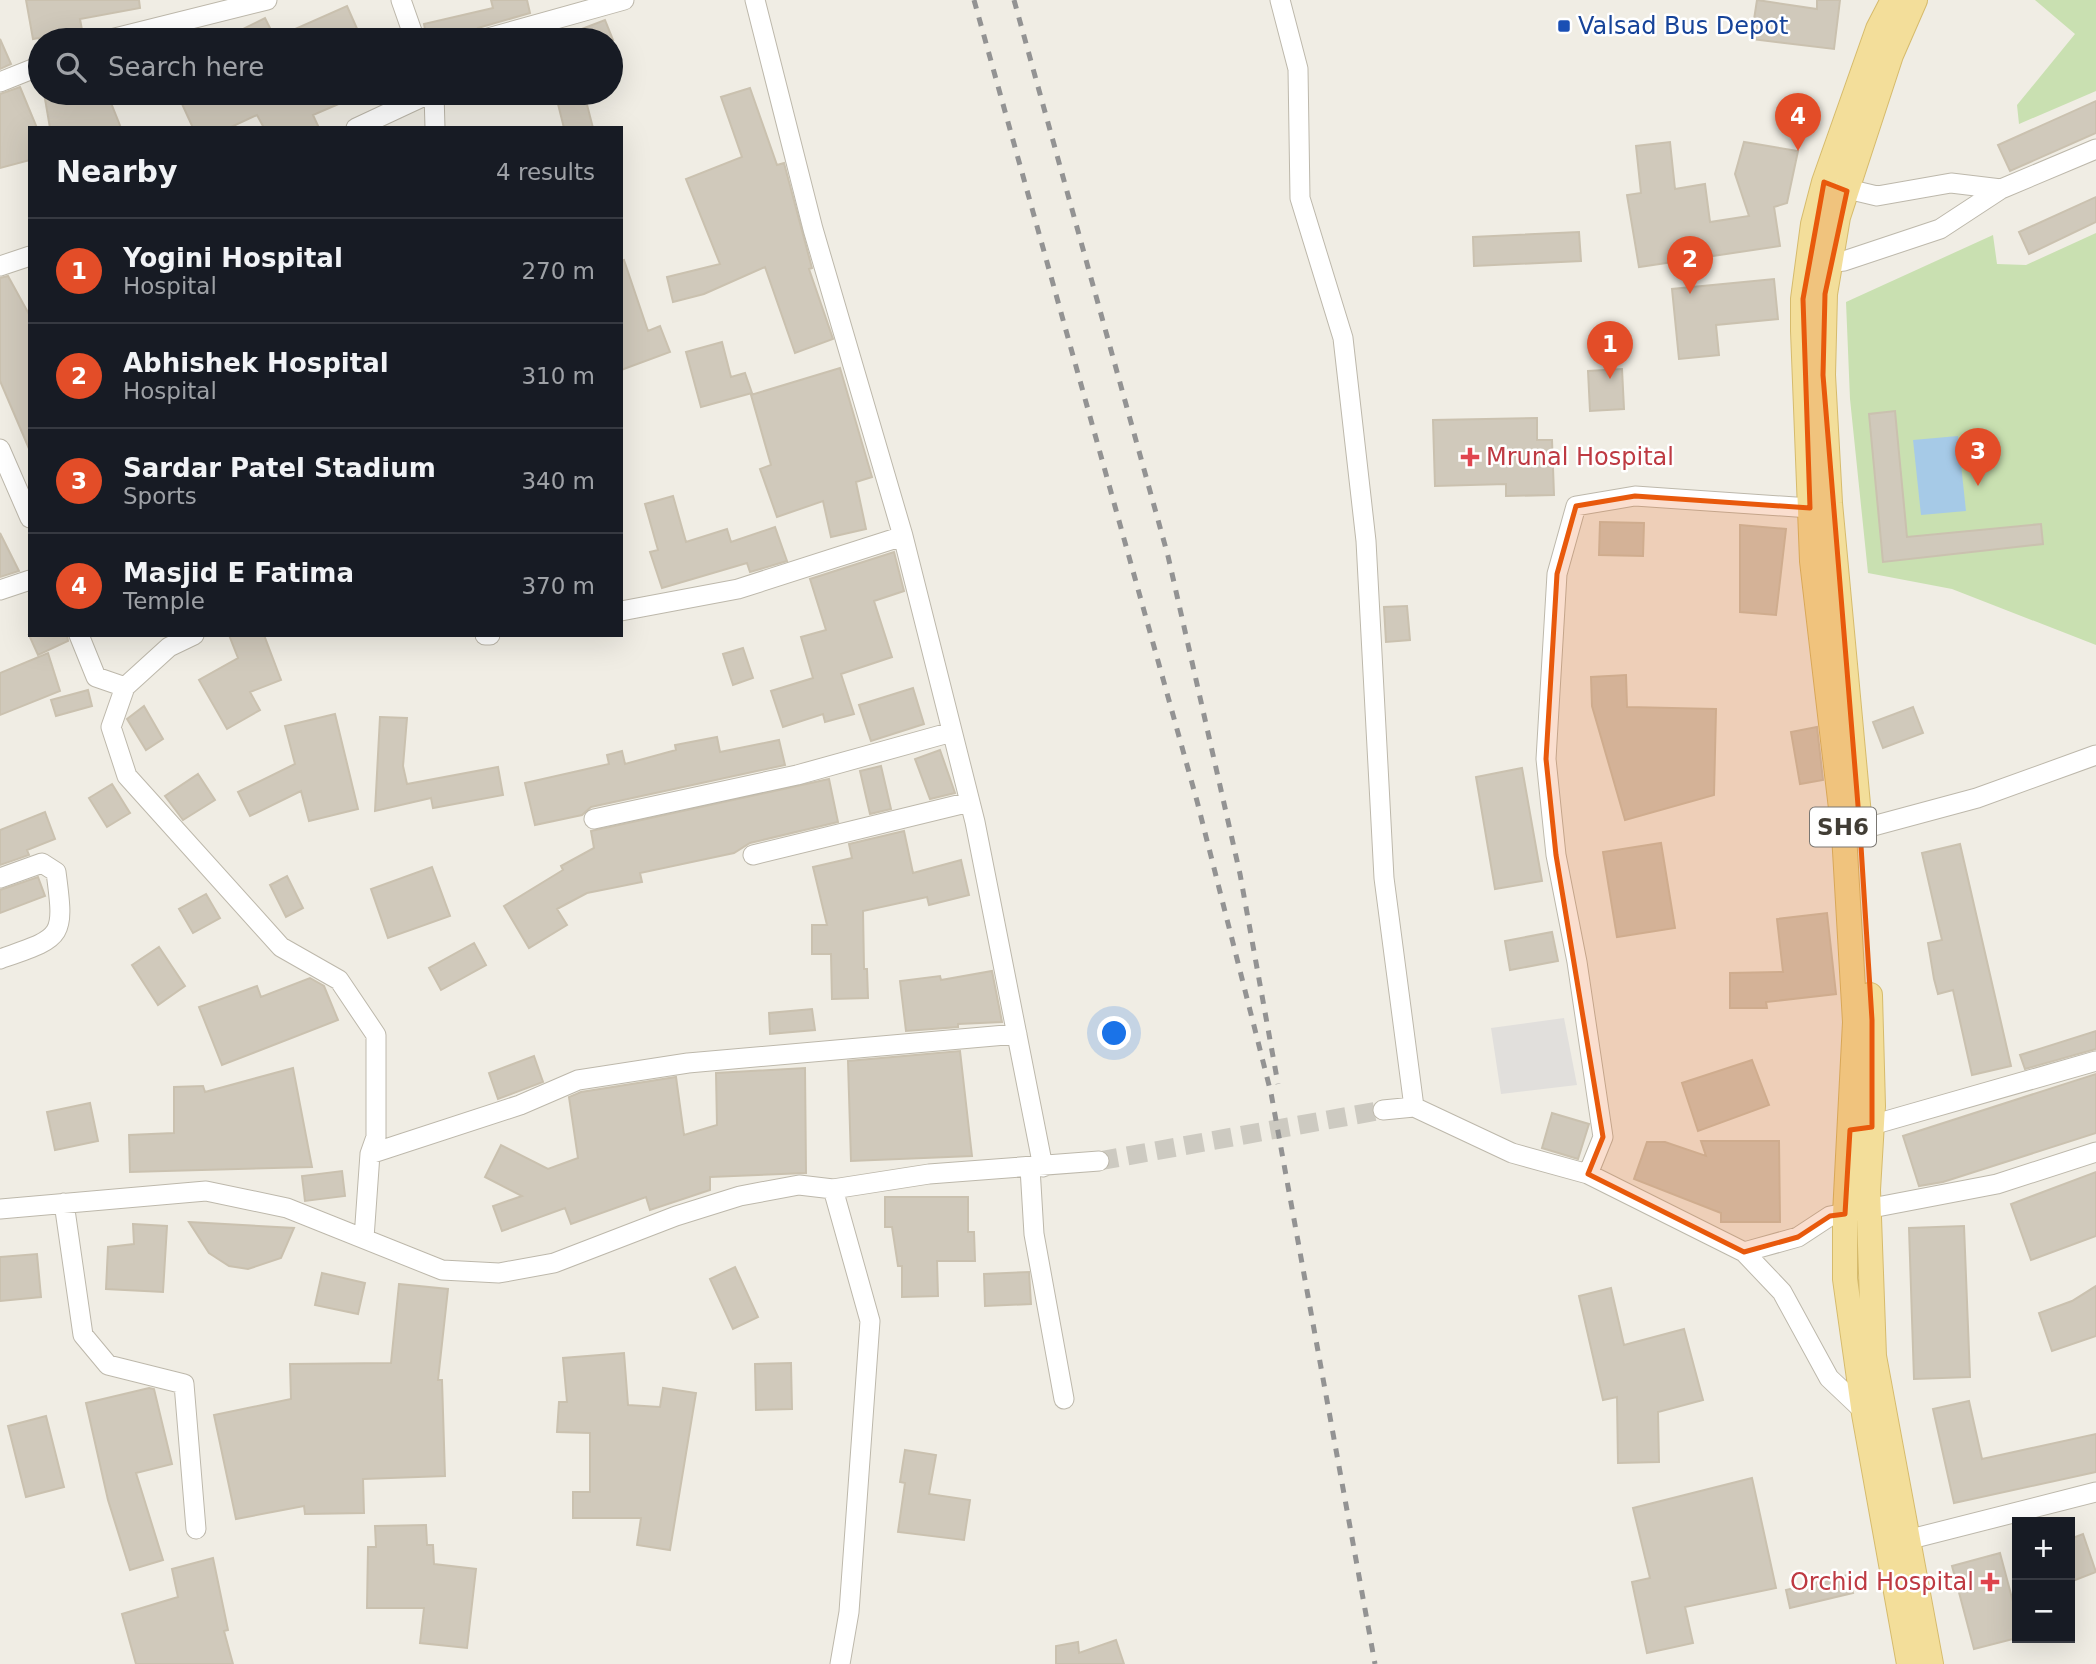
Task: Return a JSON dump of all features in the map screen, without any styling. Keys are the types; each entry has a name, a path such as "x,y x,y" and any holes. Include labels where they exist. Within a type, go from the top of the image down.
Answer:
{"main road":[{"path":"1893,0 1878,29 1835,187 1838,217 1819,264 1825,294 1823,374 1852,832 1872,1020 1861,1128 1857,1211 1874,1356 1875,1416 1897,1543 1909,1664"},
{"path":"1835,187 1915,0"},
{"name":"SH6","path":"1819,264 1803,331 1812,561 1852,832"},
{"path":"1897,1543 1931,1664"}],"street":[{"path":"155,28 267,0"},
{"path":"401,0 411,28"},
{"path":"524,28 624,0"},
{"path":"755,0 813,229 903,536 970,802 1017,1034 1037,1168 1034,1234 1064,1399"},
{"path":"1280,0 1297,69 1300,198 1343,338 1366,541 1384,878 1414,1107"},
{"path":"0,82 28,71"},
{"path":"360,126 407,105"},
{"path":"434,105 435,126"},
{"path":"1819,264 1844,261 1940,229 2001,189 2096,149"},
{"path":"1835,187 1877,196 1951,183 2001,189"},
{"path":"0,266 28,257"},
{"path":"0,449 28,512"},
{"path":"1588,1174 1603,1138 1577,962 1556,855 1546,759 1557,574 1576,506 1635,496 1810,508"},
{"path":"623,611 738,590 903,536"},
{"path":"0,590 28,581"},
{"path":"80,637 96,677 125,687"},
{"path":"190,637 169,647 125,687 111,727 127,776 281,947 339,980 376,1035 376,1137 370,1154 363,1238"},
{"path":"594,819 797,775 952,732"},
{"path":"1852,832 1977,798 2096,755"},
{"path":"753,855 970,802"},
{"path":"0,878 42,863 51,867 57,872 62,920 58,931 45,943 0,959"},
{"path":"370,1154 520,1105 578,1080 688,1063 1017,1034"},
{"path":"1861,1128 2096,1061"},
{"path":"1383,1110 1414,1107 1512,1153 1588,1174 1744,1252 1782,1292 1829,1378 1875,1416"},
{"path":"1744,1252 1798,1237 1830,1216 1997,1184 2096,1152"},
{"path":"0,1209 206,1191 286,1208 442,1270 499,1273 554,1263 676,1216 740,1196 799,1185 833,1189 929,1174 1037,1168 1099,1161"},
{"path":"833,1189 870,1321 849,1612 840,1664"},
{"path":"64,1203 83,1335 108,1365 184,1384 196,1529"},
{"path":"1897,1543 2096,1492"}],"highlighted area":[{"path":"1824,182 1847,191 1825,294 1823,375 1860,830 1872,1020 1872,1127 1850,1130 1845,1214 1830,1216 1798,1237 1744,1252 1588,1174 1603,1137 1556,855 1546,759 1557,574 1576,506 1635,496 1810,508 1803,299"}],"green space":[{"path":"2035,0 2096,0 2096,91 2019,124 2017,105 2075,34"},
{"path":"2096,233 2096,645 1952,589 1868,573 1850,399 1846,302 1993,235 1997,264 2026,265"}],"shaded area":[{"path":"1564,1018 1577,1085 1501,1094 1491,1028"}],"water":[{"path":"1958,436 1966,511 1921,515 1913,440"}],"building":[{"path":"26,0 139,0 140,8 80,19 82,28 31,28"},
{"path":"491,0 527,0 530,13 478,28 425,28 424,24 493,8"},
{"path":"1757,0 1817,9 1817,0 1840,0 1834,49 1751,39"},
{"path":"347,6 357,28 298,28"},
{"path":"265,18 270,28 245,28"},
{"path":"605,20 608,28 584,28"},
{"path":"0,39 11,64 0,69"},
{"path":"20,87 36,126 28,126 28,161 0,168 0,94"},
{"path":"750,88 777,165 784,163 812,268 809,269 833,339 795,353 765,267 704,294 673,302 667,277 720,264 686,179 742,157 721,97"},
{"path":"2096,101 2096,133 2010,171 1998,145"},
{"path":"46,105 112,105 120,126 50,126"},
{"path":"182,105 336,105 313,115 318,126 263,126 257,115 233,126 192,126"},
{"path":"558,105 587,105 592,126 564,126"},
{"path":"1670,142 1675,189 1705,184 1710,222 1749,216 1735,174 1744,142 1798,151 1787,203 1774,207 1780,246 1639,267 1627,195 1641,193 1636,146"},
{"path":"2096,197 2096,222 2029,254 2019,232"},
{"path":"1579,232 1581,261 1474,266 1473,237"},
{"path":"623,260 648,331 660,326 670,352 623,369"},
{"path":"8,276 28,312 28,446 0,381 0,278"},
{"path":"1774,279 1778,319 1716,325 1719,355 1679,359 1672,289"},
{"path":"722,342 731,377 745,373 752,393 701,407 686,352"},
{"path":"840,368 872,477 856,482 866,529 831,537 823,501 777,517 760,469 771,465 751,395"},
{"path":"1622,369 1624,409 1590,411 1588,371"},
{"path":"1895,411 1907,537 2041,524 2043,544 1883,562 1869,414"},
{"path":"1537,418 1537,440 1552,440 1554,495 1506,496 1506,484 1435,486 1433,420"},
{"path":"673,496 686,542 727,529 731,542 775,527 787,561 750,572 747,563 662,588 650,552 658,550 645,504"},
{"path":"1600,522 1644,523 1643,556 1599,555"},
{"path":"1740,525 1786,529 1776,615 1740,612"},
{"path":"0,533 19,571 0,577"},
{"path":"894,552 904,591 874,601 892,657 841,674 854,714 825,722 823,714 783,727 771,691 813,678 801,637 826,630 810,579"},
{"path":"1407,606 1410,640 1386,642 1384,607"},
{"path":"30,637 67,637 68,641 38,655"},
{"path":"230,637 265,637 281,680 250,692 260,710 227,729 199,680 238,658"},
{"path":"743,648 753,678 733,685 723,654"},
{"path":"48,653 60,691 0,715 0,673"},
{"path":"1626,675 1627,707 1716,709 1714,795 1625,820 1592,706 1591,677"},
{"path":"913,688 924,724 871,741 859,705"},
{"path":"88,690 92,706 56,716 51,700"},
{"path":"144,706 163,739 146,750 127,719"},
{"path":"1913,707 1923,733 1883,748 1873,722"},
{"path":"335,714 358,809 309,821 301,791 250,816 238,792 295,764 285,726"},
{"path":"380,717 407,718 403,766 407,784 498,767 503,795 433,808 431,798 375,811"},
{"path":"1817,727 1823,780 1800,784 1791,732"},
{"path":"717,737 720,752 779,740 785,765 591,807 582,815 535,825 525,783 609,764 607,755 622,751 625,764 676,750 675,745"},
{"path":"940,750 955,793 930,799 915,759"},
{"path":"881,766 891,809 870,814 860,771"},
{"path":"1522,768 1542,881 1495,889 1476,777"},
{"path":"198,774 215,800 183,820 165,796"},
{"path":"829,779 838,822 750,843 734,853 640,873 642,882 587,893 557,909 567,925 529,948 504,906 563,870 561,866 594,848 591,831"},
{"path":"112,784 130,813 107,827 89,798"},
{"path":"45,812 55,839 27,850 29,855 0,865 0,830"},
{"path":"904,831 913,873 961,860 969,895 929,905 927,897 863,911 864,969 867,969 868,998 832,999 831,954 812,954 812,925 827,925 813,867 852,858 849,844"},
{"path":"1661,843 1675,928 1617,937 1603,852"},
{"path":"1960,844 2011,1066 1972,1075 1953,990 1938,994 1934,979 1928,943 1942,940 1922,853"},
{"path":"432,867 450,916 388,938 371,889"},
{"path":"287,876 303,908 286,917 270,885"},
{"path":"38,877 45,896 0,913 0,890"},
{"path":"206,894 220,918 193,933 179,909"},
{"path":"1827,913 1836,994 1766,1002 1767,1008 1730,1008 1730,973 1783,972 1777,919"},
{"path":"1552,932 1558,961 1510,970 1505,941"},
{"path":"474,943 486,965 441,990 429,968"},
{"path":"159,947 185,986 158,1005 132,965"},
{"path":"992,971 1002,1022 958,1024 958,1027 906,1031 900,981 940,976 941,980"},
{"path":"310,978 324,986 338,1020 222,1065 199,1007 257,986 261,997"},
{"path":"812,1009 815,1030 770,1034 769,1013"},
{"path":"2096,1031 2096,1049 2025,1069 2020,1055"},
{"path":"960,1051 972,1156 851,1161 848,1061"},
{"path":"534,1056 543,1082 498,1099 489,1073"},
{"path":"1752,1060 1769,1105 1698,1131 1682,1083"},
{"path":"293,1068 312,1167 130,1172 129,1135 174,1133 174,1087 203,1086 205,1092"},
{"path":"805,1068 806,1173 710,1177 710,1190 650,1210 646,1197 571,1224 565,1208 502,1231 493,1206 522,1196 485,1177 501,1145 548,1169 578,1158 569,1097 581,1092 676,1077 684,1135 717,1125 716,1073"},
{"path":"2096,1074 2096,1133 1943,1182 1919,1186 1903,1136"},
{"path":"90,1103 98,1141 55,1150 47,1112"},
{"path":"1552,1113 1589,1124 1578,1159 1542,1148"},
{"path":"1701,1141 1779,1141 1780,1222 1721,1222 1721,1213 1634,1179 1647,1142 1665,1142 1706,1156"},
{"path":"342,1171 345,1196 305,1201 302,1176"},
{"path":"2096,1172 2096,1236 2031,1260 2011,1204"},
{"path":"885,1197 968,1197 968,1232 974,1232 975,1261 937,1261 938,1296 902,1297 902,1266 898,1266 892,1227 885,1227"},
{"path":"189,1222 294,1228 281,1258 248,1269 229,1266 209,1253"},
{"path":"133,1224 167,1226 163,1292 106,1289 108,1247 134,1244"},
{"path":"1964,1226 1970,1377 1914,1379 1909,1228"},
{"path":"37,1254 41,1297 0,1301 0,1257"},
{"path":"735,1267 758,1317 733,1329 710,1279"},
{"path":"1029,1272 1031,1304 985,1306 984,1274"},
{"path":"322,1273 365,1283 358,1314 315,1305"},
{"path":"399,1284 448,1289 438,1380 442,1380 445,1476 363,1479 364,1513 305,1514 304,1506 236,1519 214,1415 291,1399 290,1364 391,1363"},
{"path":"2096,1286 2096,1336 2052,1351 2039,1313 2072,1301"},
{"path":"1611,1288 1624,1345 1684,1329 1703,1400 1658,1412 1659,1462 1618,1463 1617,1397 1603,1400 1579,1296"},
{"path":"624,1353 628,1405 660,1407 663,1388 696,1393 670,1550 637,1545 641,1518 573,1518 573,1492 590,1492 590,1433 557,1432 559,1402 567,1402 563,1358"},
{"path":"791,1363 792,1409 756,1410 755,1364"},
{"path":"154,1389 172,1464 136,1473 163,1560 130,1570 108,1500 86,1403"},
{"path":"1969,1401 1982,1459 2096,1434 2096,1472 1954,1503 1933,1409"},
{"path":"46,1416 64,1487 26,1497 8,1426"},
{"path":"905,1450 936,1455 929,1494 970,1500 964,1540 898,1532 905,1483 900,1482"},
{"path":"1752,1478 1776,1588 1685,1607 1693,1643 1647,1653 1632,1582 1650,1578 1633,1508"},
{"path":"426,1525 427,1545 433,1545 434,1564 476,1569 467,1648 420,1643 424,1608 367,1608 368,1547 376,1547 375,1526"},
{"path":"2083,1534 2096,1572 2075,1580 2075,1580 2075,1537"},
{"path":"2000,1553 2012,1598 2012,1639 1974,1649 1952,1566"},
{"path":"213,1558 228,1630 224,1631 233,1664 136,1664 122,1614 178,1597 172,1569"},
{"path":"1848,1575 1853,1593 1790,1608 1786,1590"},
{"path":"1116,1640 1124,1664 1056,1664 1056,1646 1078,1642 1079,1653"}],"tunnel":[{"path":"1099,1161 1383,1110"}],"railway":[{"path":"974,0 1197,801 1271,1093 1375,1664"},
{"path":"1014,0 1168,556 1240,874 1278,1084"}],"place":[{"name":"Valsad Bus Depot","path":"1564,26"},
{"name":"Masjid E Fatima","path":"1798,151"},
{"name":"Abhishek Hospital","path":"1690,294"},
{"name":"Yogini Hospital","path":"1610,379"},
{"name":"Mrunal Hospital","path":"1470,457"},
{"name":"Sardar Patel Stadium","path":"1978,486"},
{"name":"Orchid Hospital","path":"1990,1582"}]}
